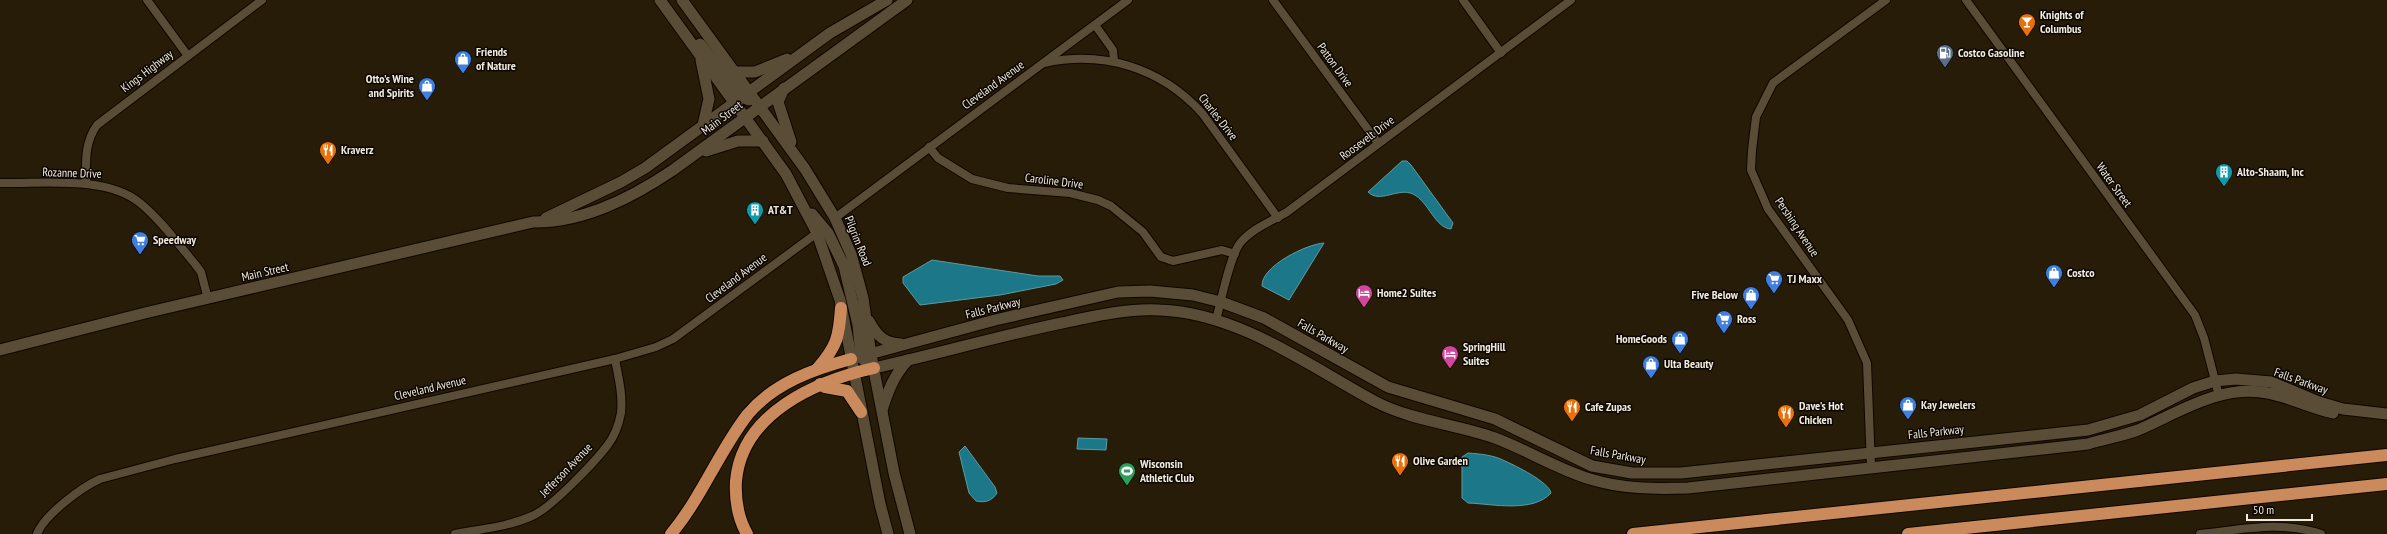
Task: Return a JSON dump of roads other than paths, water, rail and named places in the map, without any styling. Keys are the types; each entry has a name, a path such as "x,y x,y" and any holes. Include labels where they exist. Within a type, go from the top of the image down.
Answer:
{"highway":[{"path":"818,368 830,354 839,336 841,308"},
{"path":"671,534 693,504 749,413 784,384 818,368 861,357"},
{"path":"747,534 738,511 736,487 739,464 747,444 757,430 772,415 790,401 820,384 874,368"},
{"path":"820,384 825,387 847,391 861,412"},
{"path":"1633,534 2387,455"},
{"path":"1908,534 2387,484"}],"street":[{"path":"147,0 188,56"},
{"name":"Kings Highway","path":"86,184 87,146 91,134 97,125 262,0"},
{"name":"Pilgrim Road","path":"660,0 700,55 742,97 760,106 796,156 835,218 858,276 865,312 861,357 853,373 888,534"},
{"name":"Pilgrim Road","path":"682,0 736,72 742,97 744,118 763,141 803,204 817,233 828,262 841,308 861,357"},
{"name":"Main Street","path":"536,222 608,189 645,168 848,21 887,0"},
{"name":"Main Street","path":"0,350 34,340 536,222 580,216 616,202 652,184 907,0"},
{"name":"Cleveland Avenue","path":"835,218 1128,0"},
{"name":"Patton Drive","path":"1273,0 1378,143"},
{"path":"1463,0 1501,53"},
{"name":"Roosevelt Drive","path":"1216,320 1235,254 1240,243 1248,235 1278,218 1571,0"},
{"name":"Pershing Avenue","path":"1871,467 1867,363 1848,320 1768,209 1752,170 1752,150 1756,117 1774,83 1886,0"},
{"name":"Water Street","path":"1966,0 2195,315 2204,338 2219,396"},
{"path":"1095,25 1113,50 1114,61"},
{"path":"681,30 698,41 742,97"},
{"path":"736,72 755,72 804,52"},
{"path":"700,55 709,99 703,125"},
{"name":"Charles Drive","path":"1042,64 1091,59 1114,61 1151,73 1188,99 1202,113 1278,218"},
{"path":"785,87 780,94 778,102 796,156"},
{"path":"692,156 738,141 763,141"},
{"name":"Caroline Drive","path":"930,147 938,158 972,179 1008,188 1070,193 1098,200 1128,218 1142,232 1161,257 1173,261 1222,250 1235,254"},
{"name":"Rozanne Drive","path":"0,183 86,184 113,188 130,196 150,212 195,264 200,272 208,299"},
{"path":"608,189 616,202"},
{"path":"803,204 828,233 844,266 858,325 861,357 874,368 894,473 910,534"},
{"name":"Cleveland Avenue","path":"37,534 39,528 50,516 92,483 100,479 175,459 615,359 673,339 817,233"},
{"name":"Falls Parkway","path":"861,357 995,320 1118,292 1168,292 1221,302 1264,318 1388,388 1495,419 1592,466 1632,473 1681,473 1791,462 1870,451 2088,430 2140,415 2193,388 2215,381 2236,379 2271,382 2319,402 2343,409 2387,414"},
{"name":"Falls Parkway","path":"874,368 1038,328 1122,312 1162,310 1216,320 1239,328 1276,345 1309,366 1397,412 1454,425 1496,438 1588,479 1620,487 1654,490 1688,488 2088,444 2137,430 2196,402 2235,391 2269,393 2310,408 2344,415 2375,418 2387,414"},
{"path":"865,312 876,334 892,344 904,344"},
{"name":"Jefferson Avenue","path":"455,534 513,523 539,513 560,495 606,446 618,424 621,413 621,391 615,359"},
{"path":"882,410 890,385 908,360"},
{"path":"2200,534 2276,526 2296,528 2321,534"}],"water":[{"path":"1402,161 1407,161 1411,165 1453,223 1451,229 1445,228 1436,220 1419,198 1413,194 1401,192 1378,196 1368,192"},
{"path":"1324,243 1289,300 1262,286 1264,278 1269,271 1286,257 1307,247"},
{"path":"932,260 1038,276 1060,276 1063,280 1056,284 1000,295 920,305 903,283 903,277"},
{"path":"1078,438 1107,439 1106,450 1077,449"},
{"path":"965,446 995,487 997,493 988,501 976,501 969,493 959,452"},
{"path":"1468,453 1492,456 1510,463 1524,470 1545,484 1551,493 1534,503 1523,505 1501,506 1468,503 1462,498 1462,457"}],"place":[{"name":"Knights of Columbus","path":"2027,37"},
{"name":"Costco Gasoline","path":"1945,68"},
{"name":"Friends of Nature","path":"463,74"},
{"name":"Otto's Wine and Spirits","path":"427,101"},
{"name":"Kraverz","path":"328,165"},
{"name":"Alto-Shaam, Inc","path":"2224,187"},
{"name":"AT&T","path":"755,225"},
{"name":"Speedway","path":"140,255"},
{"name":"Costco","path":"2054,288"},
{"name":"TJ Maxx","path":"1774,294"},
{"name":"Home2 Suites","path":"1364,308"},
{"name":"Five Below","path":"1751,310"},
{"name":"Ross","path":"1724,334"},
{"name":"HomeGoods","path":"1680,354"},
{"name":"SpringHill Suites","path":"1450,369"},
{"name":"Ulta Beauty","path":"1651,379"},
{"name":"Kay Jewelers","path":"1908,420"},
{"name":"Cafe Zupas","path":"1572,422"},
{"name":"Dave's Hot Chicken","path":"1786,428"},
{"name":"Olive Garden","path":"1400,476"},
{"name":"Wisconsin Athletic Club","path":"1127,486"}]}
